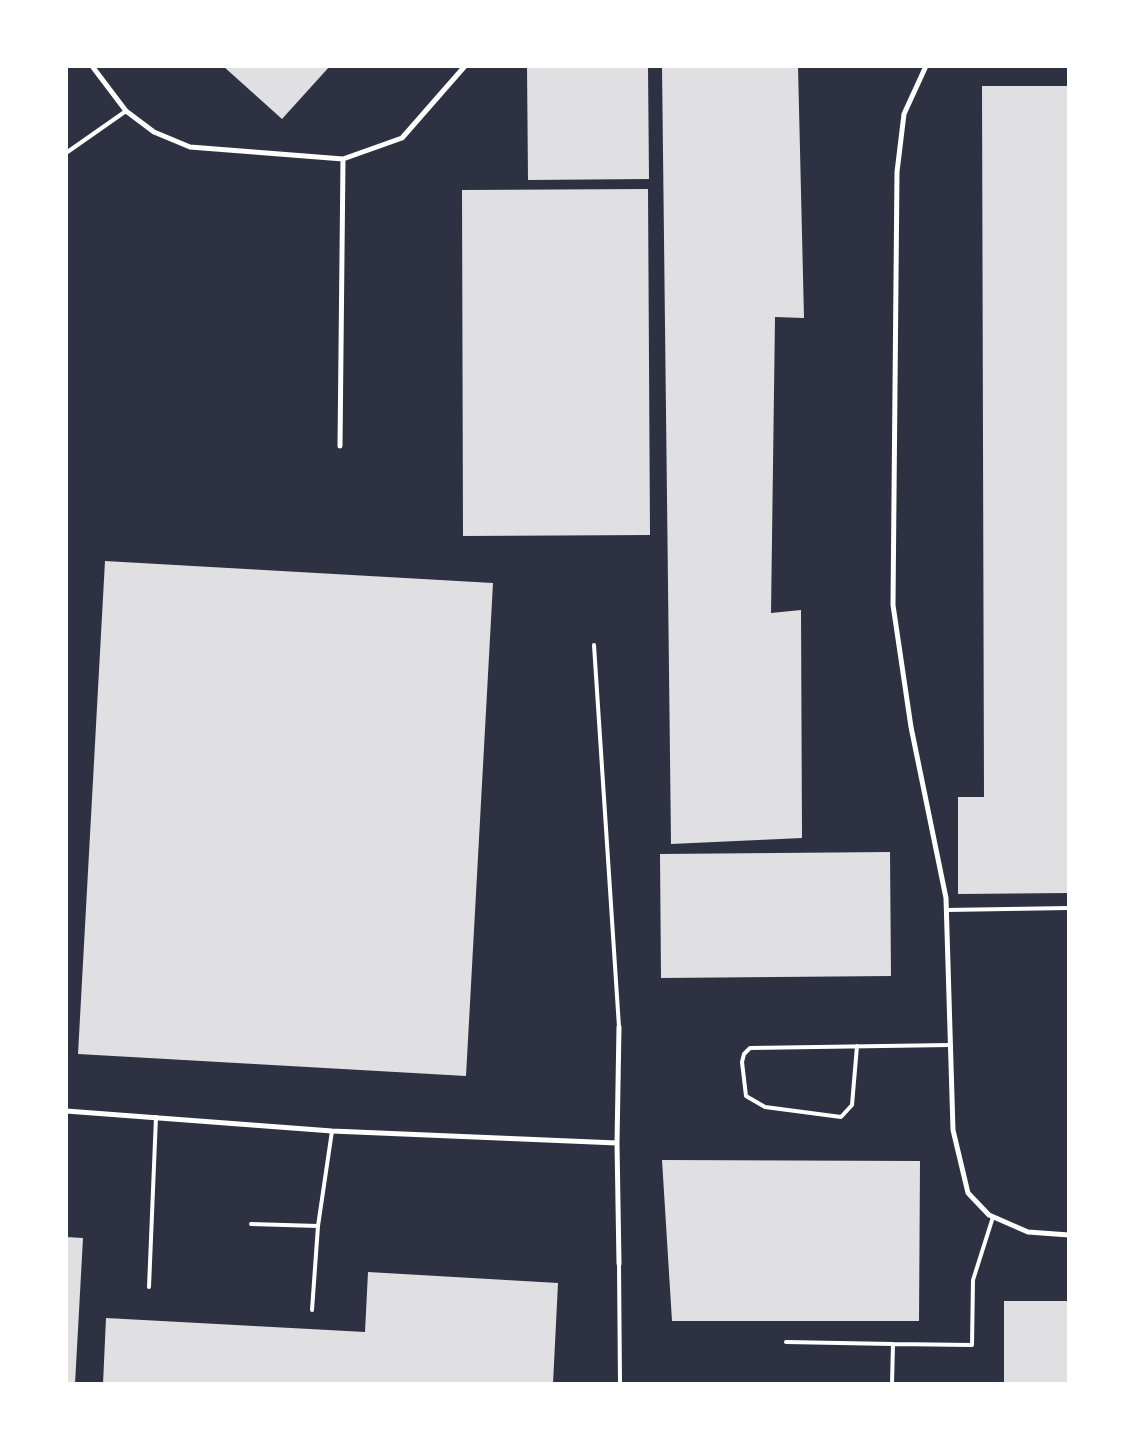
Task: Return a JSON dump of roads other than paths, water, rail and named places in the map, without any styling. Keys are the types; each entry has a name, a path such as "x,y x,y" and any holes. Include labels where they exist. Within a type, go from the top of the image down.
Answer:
{"street":[{"path":"92,66 126,111 154,132 190,147 343,159 402,138 465,66"},
{"path":"926,66 904,114 898,172 894,605 912,727 946,898 953,1130 968,1193 993,1217 1028,1232 1069,1234"},
{"path":"340,446 343,159"},
{"path":"619,1264 617,1143 620,1027"},
{"path":"66,1111 332,1131 617,1143"}],"lane":[{"path":"66,153 126,111"},
{"path":"594,646 620,1027"},
{"path":"946,910 1069,908"},
{"path":"857,1046 852,1105 842,1117 765,1107 746,1096 742,1062 744,1054 750,1048 857,1046 950,1045"},
{"path":"149,1288 156,1117"},
{"path":"312,1310 318,1226 332,1131"},
{"path":"786,1342 972,1345 973,1280 993,1217"},
{"path":"251,1224 318,1226"},
{"path":"619,1264 620,1384"},
{"path":"892,1384 893,1344"}]}
